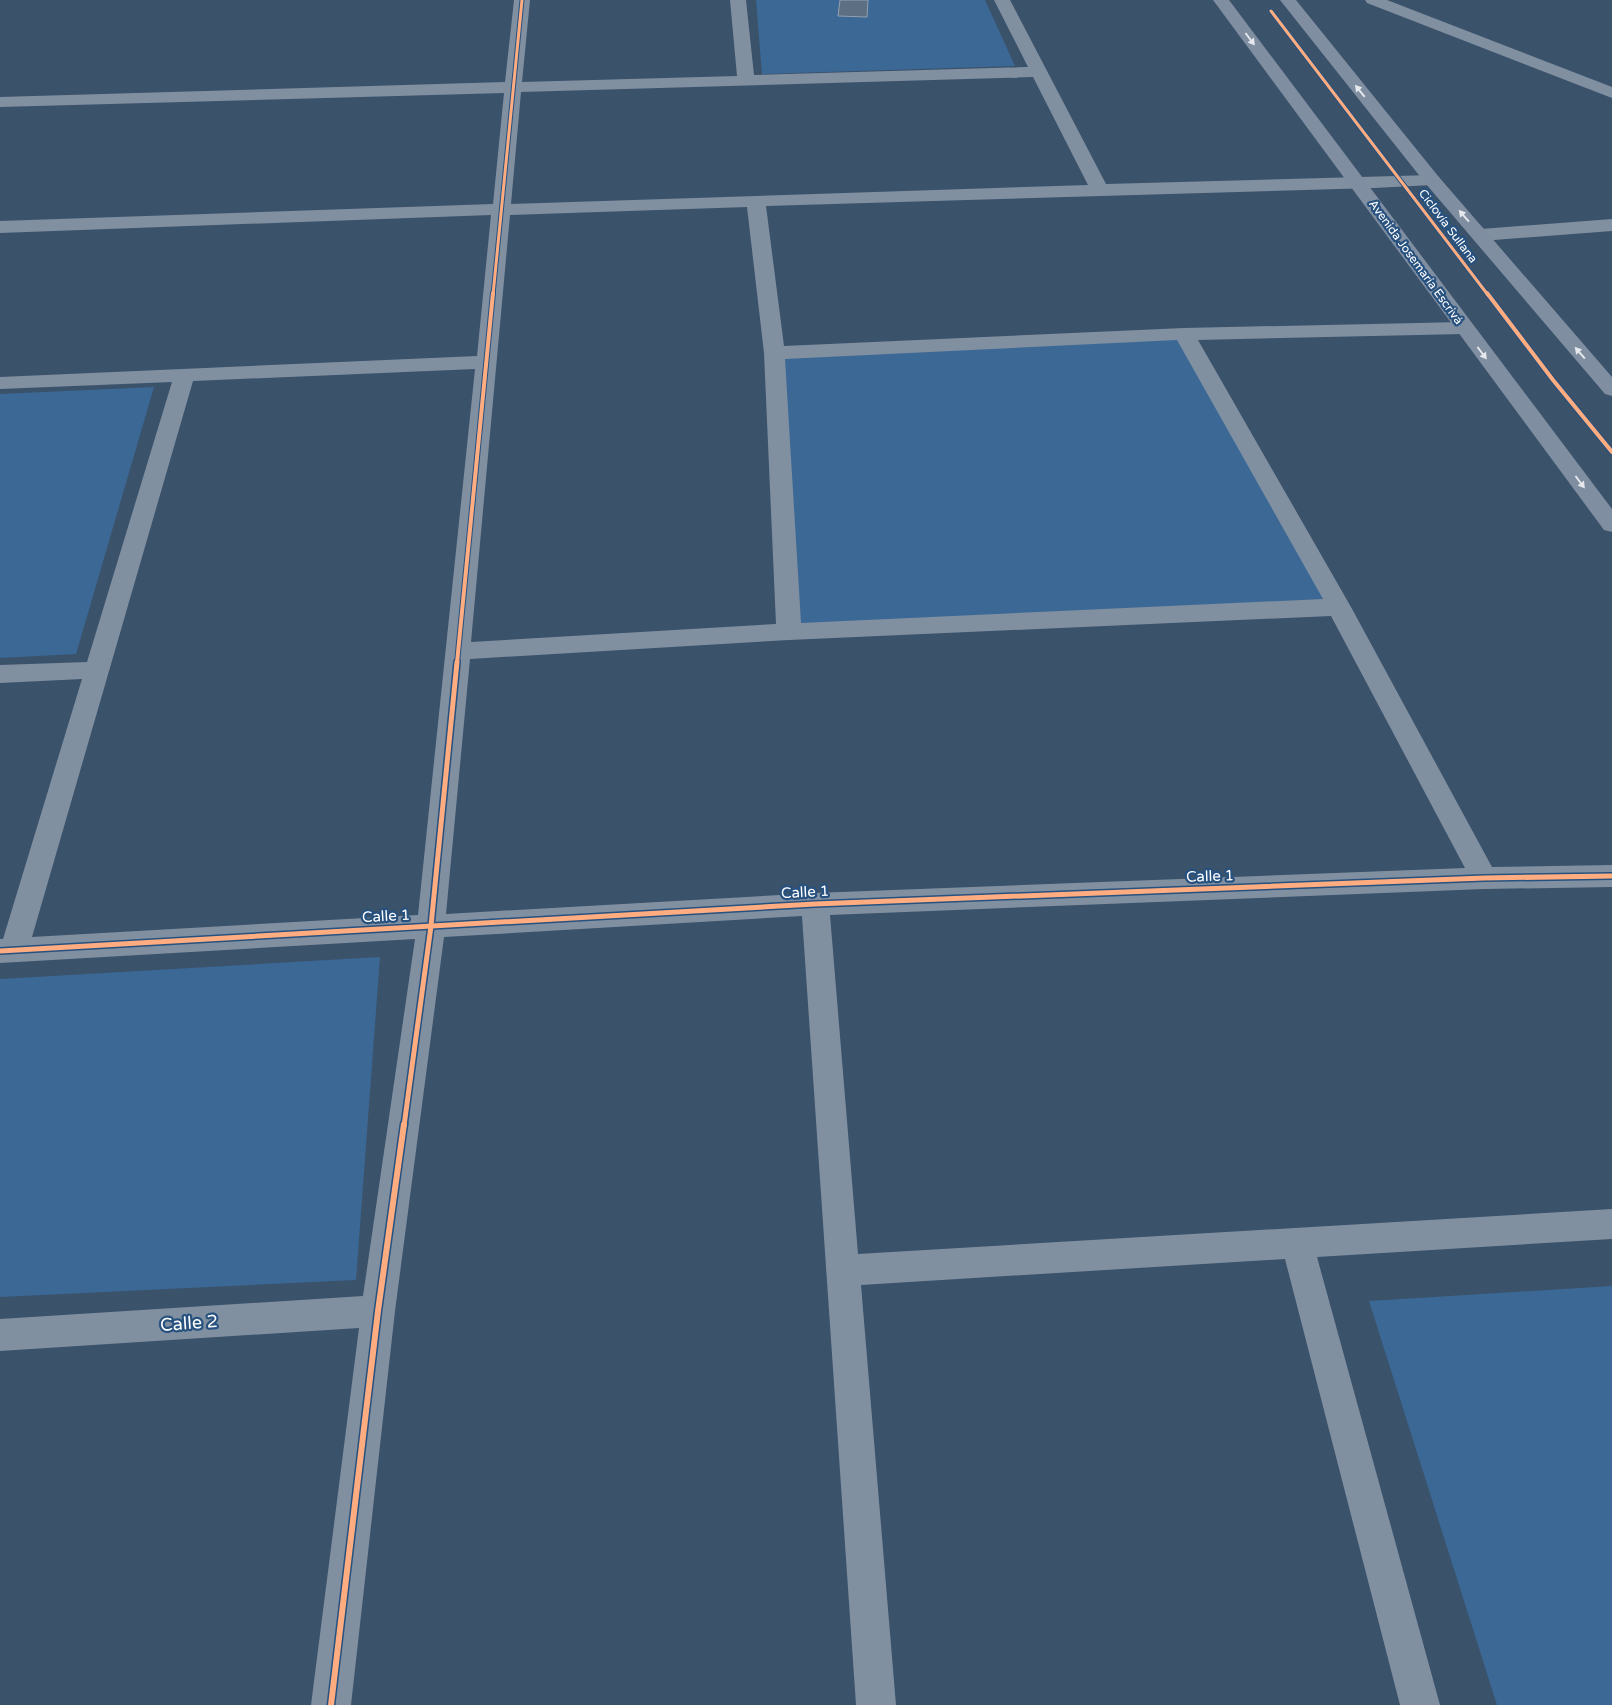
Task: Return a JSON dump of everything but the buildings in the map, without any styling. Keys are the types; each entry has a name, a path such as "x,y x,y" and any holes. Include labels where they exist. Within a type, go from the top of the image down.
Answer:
{"main road":[{"name":"Avenida Josemaría Escrivá","path":"1221,0 1360,184 1463,328 1612,525"},
{"path":"1288,0 1432,180 1610,386"}],"street":[{"path":"331,1705 378,1311 431,926 522,0"},
{"path":"738,0 746,81"},
{"path":"1002,0 1099,189"},
{"path":"1373,0 1612,93"},
{"path":"0,102 1039,72"},
{"path":"0,227 756,200 1099,189 1360,184 1432,180"},
{"path":"756,200 774,353 789,632"},
{"path":"1481,235 1612,225"},
{"path":"774,353 1184,334 1463,328"},
{"path":"1184,334 1339,607 1484,878"},
{"path":"0,383 486,362"},
{"path":"7,950 97,670 185,374"},
{"path":"457,651 789,632 1339,607"},
{"path":"0,674 97,670"},
{"name":"Calle 1","path":"7,950 815,904 1484,878 1612,876"},
{"path":"815,904 876,1705"},
{"path":"843,1270 1612,1224"},
{"path":"1297,1242 1420,1705"},
{"name":"Calle 2","path":"0,1335 378,1311"}],"shaded area":[{"path":"756,0 985,0 1015,66 762,74"},
{"path":"1184,334 1339,607 789,632 774,353"},
{"path":"154,387 76,654 0,658 0,394"},
{"path":"380,957 356,1280 0,1297 0,979"},
{"path":"1612,1286 1612,1705 1497,1705 1369,1301"}],"cycle path":[{"path":"331,1705 378,1311 431,926 522,0"},
{"name":"Ciclovía Sullana","path":"1271,11 1553,380 1612,452"},
{"path":"0,951 815,904 1484,878 1612,876"}]}
